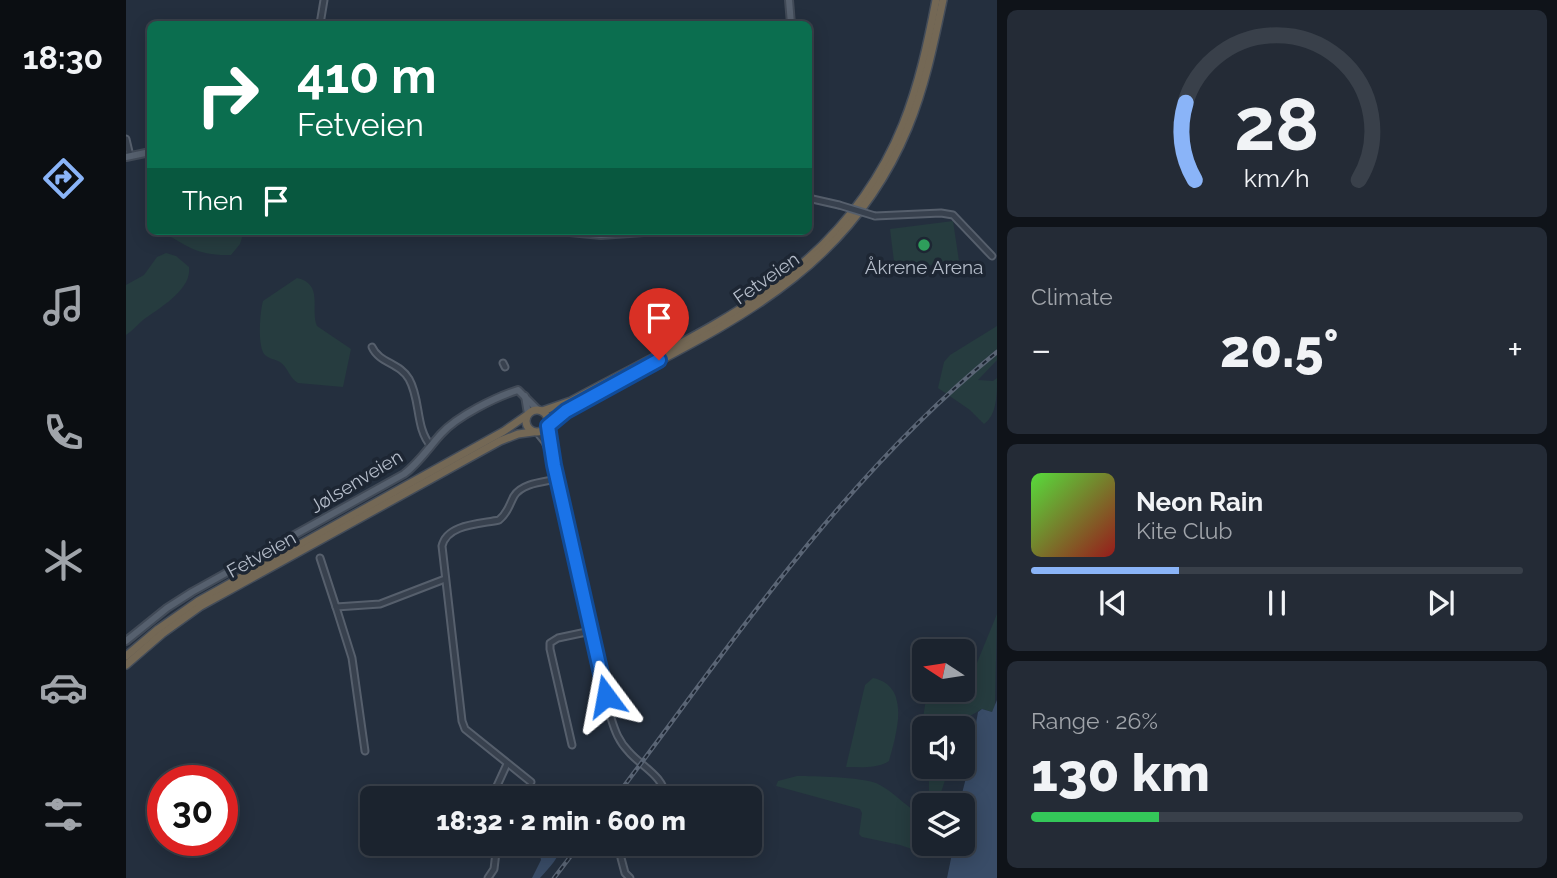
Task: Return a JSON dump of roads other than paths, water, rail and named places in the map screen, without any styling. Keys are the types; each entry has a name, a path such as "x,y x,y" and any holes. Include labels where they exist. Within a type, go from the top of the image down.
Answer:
{"highway":[{"name":"Fetveien","path":"540,410 572,401 754,300 800,267 835,233 872,185 902,126 917,83 936,0"},
{"name":"Fetveien","path":"548,424 575,406 769,299 810,266 840,237 875,191 908,128 923,84 943,0"},
{"path":"540,410 547,416 548,424 543,431 535,432 526,425 528,414 540,410"},
{"name":"Fetveien","path":"126,656 198,601 505,431 528,414"},
{"name":"Fetveien","path":"126,665 176,624 225,592 492,445 512,435 535,432"}],"main road":[{"path":"789,0 791,21"},
{"path":"128,157 147,153"},
{"name":"Jølsenveien","path":"126,640 192,592 404,474 415,466 456,421 514,391 519,390 524,395"},
{"path":"524,395 540,410"},
{"path":"524,395 528,414"}],"street":[{"path":"320,21 324,0"},
{"path":"126,139 128,157"},
{"path":"812,199 876,216 941,213 953,215 992,256"},
{"path":"372,347 379,357 398,368 408,378 424,436 431,446"},
{"path":"548,424 554,465 611,718 619,739 629,753 663,786"},
{"path":"535,432 545,442 554,465"},
{"path":"531,782 465,729 442,546 447,534 458,528 499,520 505,516 517,492 525,487 557,479"},
{"path":"320,558 352,658 365,751"},
{"path":"336,607 380,604 445,579"},
{"path":"572,745 550,643 558,638 591,631"},
{"path":"497,786 508,764"},
{"path":"488,878 494,869 496,856"},
{"path":"621,856 625,873 630,878"}],"water":[{"path":"997,700 997,878 947,878 952,856 975,856 975,793 962,793 966,779 975,779 975,729 978,712 982,709 992,712"},
{"path":"540,856 558,856 540,878 532,878 541,860"}],"railway":[{"path":"624,786 747,621 840,506 941,400 997,352"},
{"path":"554,878 571,856"}],"place":[{"name":"Åkrene Arena","path":"924,245"}]}
